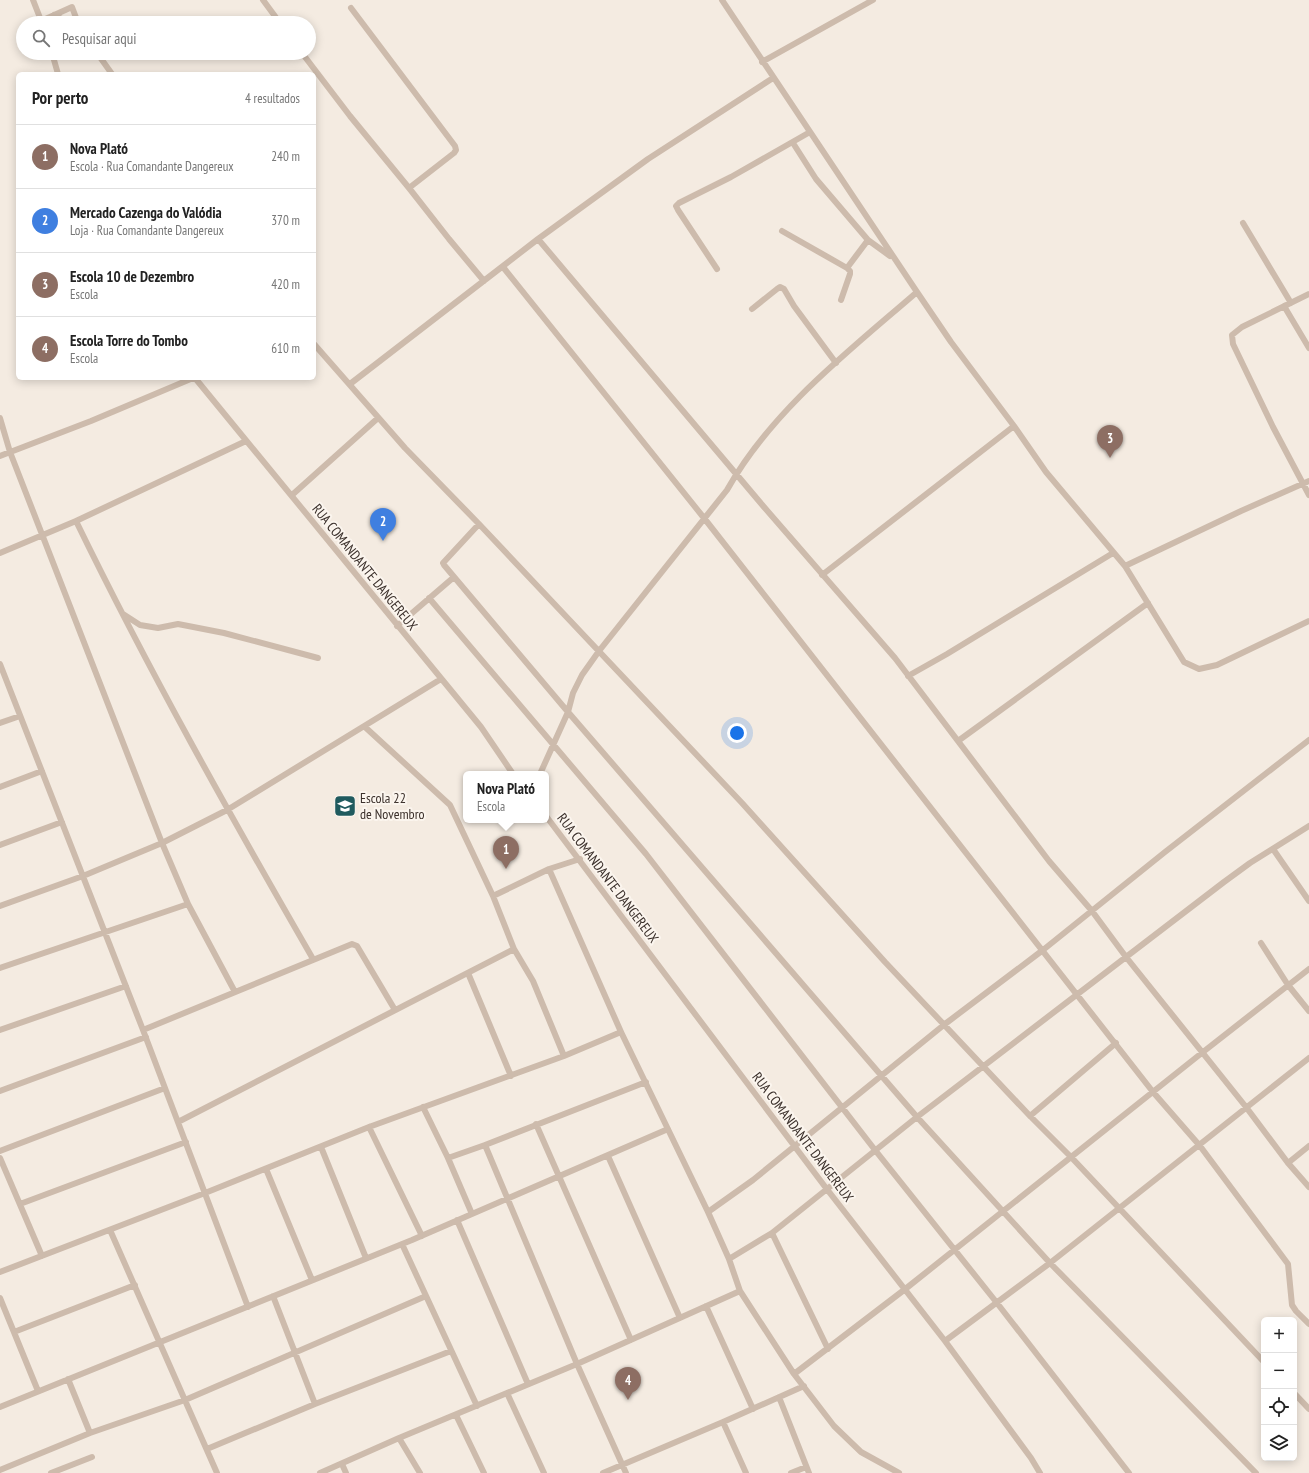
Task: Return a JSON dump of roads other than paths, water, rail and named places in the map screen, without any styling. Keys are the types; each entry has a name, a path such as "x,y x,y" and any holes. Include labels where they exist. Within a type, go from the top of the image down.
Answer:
{"street":[{"path":"33,0 40,16"},
{"path":"263,0 275,16"},
{"path":"722,0 762,62 951,342 1014,426 1046,472 1125,566 1184,662 1199,669 1217,665 1309,621"},
{"path":"762,62 873,0"},
{"path":"54,15 72,7 75,16"},
{"path":"351,8 455,146 456,150 454,153 409,188"},
{"path":"54,60 57,72"},
{"path":"102,60 111,72"},
{"path":"307,60 350,116 484,281"},
{"path":"350,384 538,239 648,159 773,78"},
{"path":"717,269 676,206 679,203 731,178 810,132"},
{"path":"793,143 816,180 868,240 894,258"},
{"path":"1244,223 1291,303"},
{"path":"782,231 850,271 841,300"},
{"path":"538,239 822,575 895,658 1049,861 1092,911 1246,1107 1288,1163 1309,1187"},
{"path":"847,268 868,240"},
{"path":"502,267 704,518 1078,994 1153,1092 1200,1146 1288,1264 1292,1305 1309,1324"},
{"path":"752,309 780,287 784,289 794,306 836,363"},
{"path":"541,771 568,712 582,675 599,651 727,490 736,473 772,426 836,363 917,292"},
{"path":"1309,294 1242,327 1232,335 1233,344 1273,427 1306,482 1309,495"},
{"path":"1284,306 1309,348"},
{"path":"316,346 405,448 480,524 742,803 885,962 1261,1359"},
{"path":"0,456 91,421 189,380"},
{"name":"RUA COMANDANTE DANGEREUX","path":"196,380 292,495 480,727 511,771"},
{"path":"0,418 10,452 41,535 162,843 188,904 234,992"},
{"path":"292,495 378,418"},
{"path":"822,575 1014,426"},
{"path":"0,553 76,521 246,441"},
{"path":"1125,566 1306,482"},
{"path":"76,521 122,614 227,810 313,959"},
{"path":"480,524 443,563 454,577 568,712 917,1117 1050,1264 1256,1473"},
{"path":"908,676 947,654 1113,553"},
{"path":"397,626 454,577"},
{"path":"429,598 646,854 1128,1473"},
{"path":"958,741 1148,603"},
{"path":"122,614 140,625 158,628 178,624 224,633 318,658"},
{"path":"0,664 146,1037 248,1307"},
{"path":"0,906 83,876 162,843 227,810 365,727 441,679"},
{"path":"0,723 20,716"},
{"path":"365,727 450,805 493,896 514,949 533,981 564,1056"},
{"path":"708,1212 753,1180 944,1024 1043,950 1309,740"},
{"path":"0,787 42,771"},
{"name":"RUA COMANDANTE DANGEREUX","path":"549,820 580,859 794,1146 945,1341 1031,1458 1040,1473"},
{"path":"0,845 62,822"},
{"path":"729,1259 772,1233 826,1188 917,1117 1224,882 1309,826"},
{"path":"1273,849 1309,901"},
{"path":"493,896 549,869 580,859"},
{"path":"549,869 621,1032 708,1212 729,1259 740,1291 794,1374 834,1426 860,1452 899,1473"},
{"path":"0,968 188,904"},
{"path":"1261,943 1288,985 1309,1011"},
{"path":"143,1030 352,944 357,946 395,1010"},
{"path":"178,1122 514,949"},
{"path":"794,1374 904,1290 1309,969"},
{"path":"468,973 511,1076"},
{"path":"0,1030 126,986"},
{"path":"0,1272 206,1193 370,1127 564,1056 621,1032"},
{"path":"0,1091 146,1037"},
{"path":"1030,1116 1116,1044"},
{"path":"945,1341 1050,1264 1309,1058"},
{"path":"448,1158 646,1082"},
{"path":"0,1151 165,1088"},
{"path":"423,1107 448,1158 472,1214"},
{"path":"536,1124 631,1340"},
{"path":"370,1127 422,1236"},
{"path":"0,1407 422,1236 668,1129"},
{"path":"20,1204 186,1142"},
{"path":"484,1145 577,1364 626,1473"},
{"path":"1288,1163 1309,1146"},
{"path":"321,1147 366,1258"},
{"path":"608,1156 680,1318"},
{"path":"0,1158 42,1256"},
{"path":"266,1169 312,1280"},
{"path":"457,1220 528,1384"},
{"path":"110,1230 217,1473"},
{"path":"772,1233 828,1349"},
{"path":"402,1244 477,1406"},
{"path":"14,1332 135,1285"},
{"path":"320,1473 399,1438 577,1364 740,1291"},
{"path":"273,1296 294,1352 316,1404"},
{"path":"0,1470 90,1433 185,1400 426,1296"},
{"path":"0,1298 38,1391"},
{"path":"706,1306 753,1409"},
{"path":"207,1449 451,1351"},
{"path":"68,1379 90,1433"},
{"path":"603,1473 724,1422 804,1386"},
{"path":"507,1393 544,1473"},
{"path":"1297,1396 1309,1409"},
{"path":"779,1397 809,1473"},
{"path":"456,1415 484,1473"},
{"path":"724,1422 746,1473"},
{"path":"399,1438 420,1473"},
{"path":"51,1473 92,1457"},
{"path":"342,1464 346,1473"},
{"path":"791,1473 806,1466"}],"place":[{"name":"Escola 10 de Dezembro","path":"1110,458"},
{"name":"Mercado Cazenga do Valódia","path":"383,541"},
{"name":"Escola 22 de Novembro","path":"345,806"},
{"name":"Nova Plató","path":"506,869"},
{"name":"Escola Torre do Tombo","path":"628,1400"}]}
